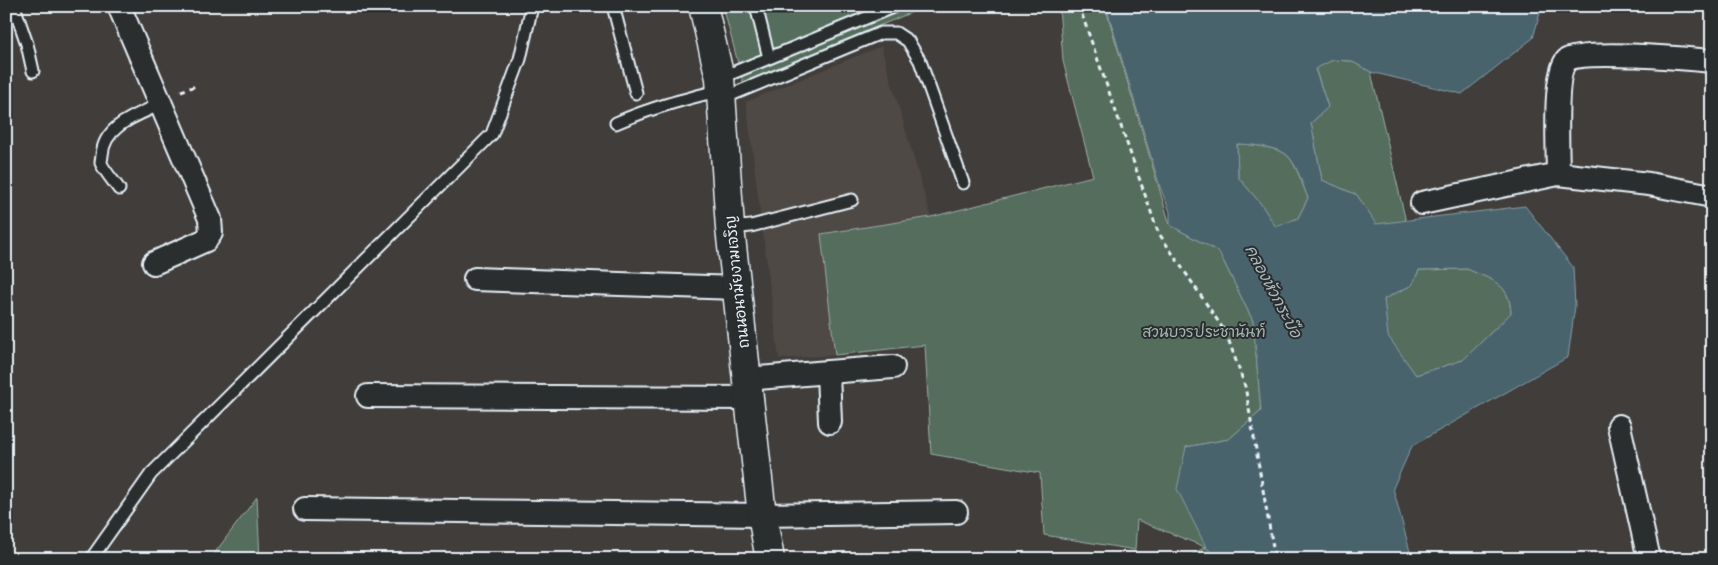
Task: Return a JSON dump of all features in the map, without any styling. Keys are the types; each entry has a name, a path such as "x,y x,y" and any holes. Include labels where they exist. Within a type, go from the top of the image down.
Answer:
{"street":[{"path":"119,6 210,220 211,233 206,240 154,263"},
{"name":"ถนนอนามัยงามเจริญ","path":"703,6 721,89 730,228 762,515 770,559"},
{"path":"1558,174 1558,84 1562,68 1567,59 1593,55 1673,57 1712,61"},
{"path":"1422,203 1558,174 1649,184 1712,196"},
{"path":"475,279 737,288"},
{"path":"368,396 748,389 828,372 893,367"},
{"path":"828,372 830,422"},
{"path":"1619,426 1649,559"},
{"path":"305,509 762,515 956,512"}],"lane":[{"path":"14,6 27,44 33,71"},
{"path":"91,559 151,474 492,134 520,59 532,6"},
{"path":"613,6 636,93"},
{"path":"756,6 769,58"},
{"path":"721,89 769,58 895,6"},
{"path":"616,123 636,114 721,89 881,33 896,33 908,42 920,61 962,183"},
{"path":"119,189 102,163 102,149 107,138 115,128 161,104"},
{"path":"730,228 752,226 852,200"}],"path":[{"path":"1079,6 1158,232 1226,333 1244,386 1275,559"}],"shaded area":[{"path":"881,46 931,217 821,234 835,355 779,359 746,102"}],"green space":[{"path":"723,6 927,6 743,82"},
{"name":"สวนบวรประชานันท์","path":"1059,6 1105,6 1170,225 1219,252 1253,321 1261,411 1229,439 1186,447 1206,547 1218,559 1184,559 1205,547 1137,520 1135,550 1044,535 1040,473 931,454 925,345 835,355 821,234 931,217 1093,176 1063,61"},
{"path":"1333,60 1351,61 1371,72 1406,222 1376,225 1357,195 1322,180 1311,123 1328,107 1315,68"},
{"path":"1237,144 1270,148 1287,155 1296,169 1308,198 1298,218 1276,228 1261,204 1238,177"},
{"path":"1467,269 1503,288 1510,303 1511,313 1463,360 1416,375 1387,336 1384,299 1412,285 1419,270"},
{"path":"257,497 260,559 210,559"}],"water":[{"name":"คลองหัวกระบือ","path":"1106,6 1542,6 1533,38 1462,94 1371,72 1351,61 1333,60 1315,69 1328,107 1311,123 1322,180 1357,195 1376,224 1525,206 1573,267 1575,306 1568,357 1412,446 1393,488 1412,559 1218,559 1206,547 1177,489 1186,447 1229,439 1261,411 1253,321 1219,252 1170,225 1170,212 1160,187","holes":["1237,144 1270,148 1283,152 1291,159 1297,169 1308,198 1298,218 1276,227 1261,204 1238,177","1467,269 1498,284 1507,295 1511,313 1463,360 1416,375 1388,336 1384,299 1412,285 1419,270"]}]}
